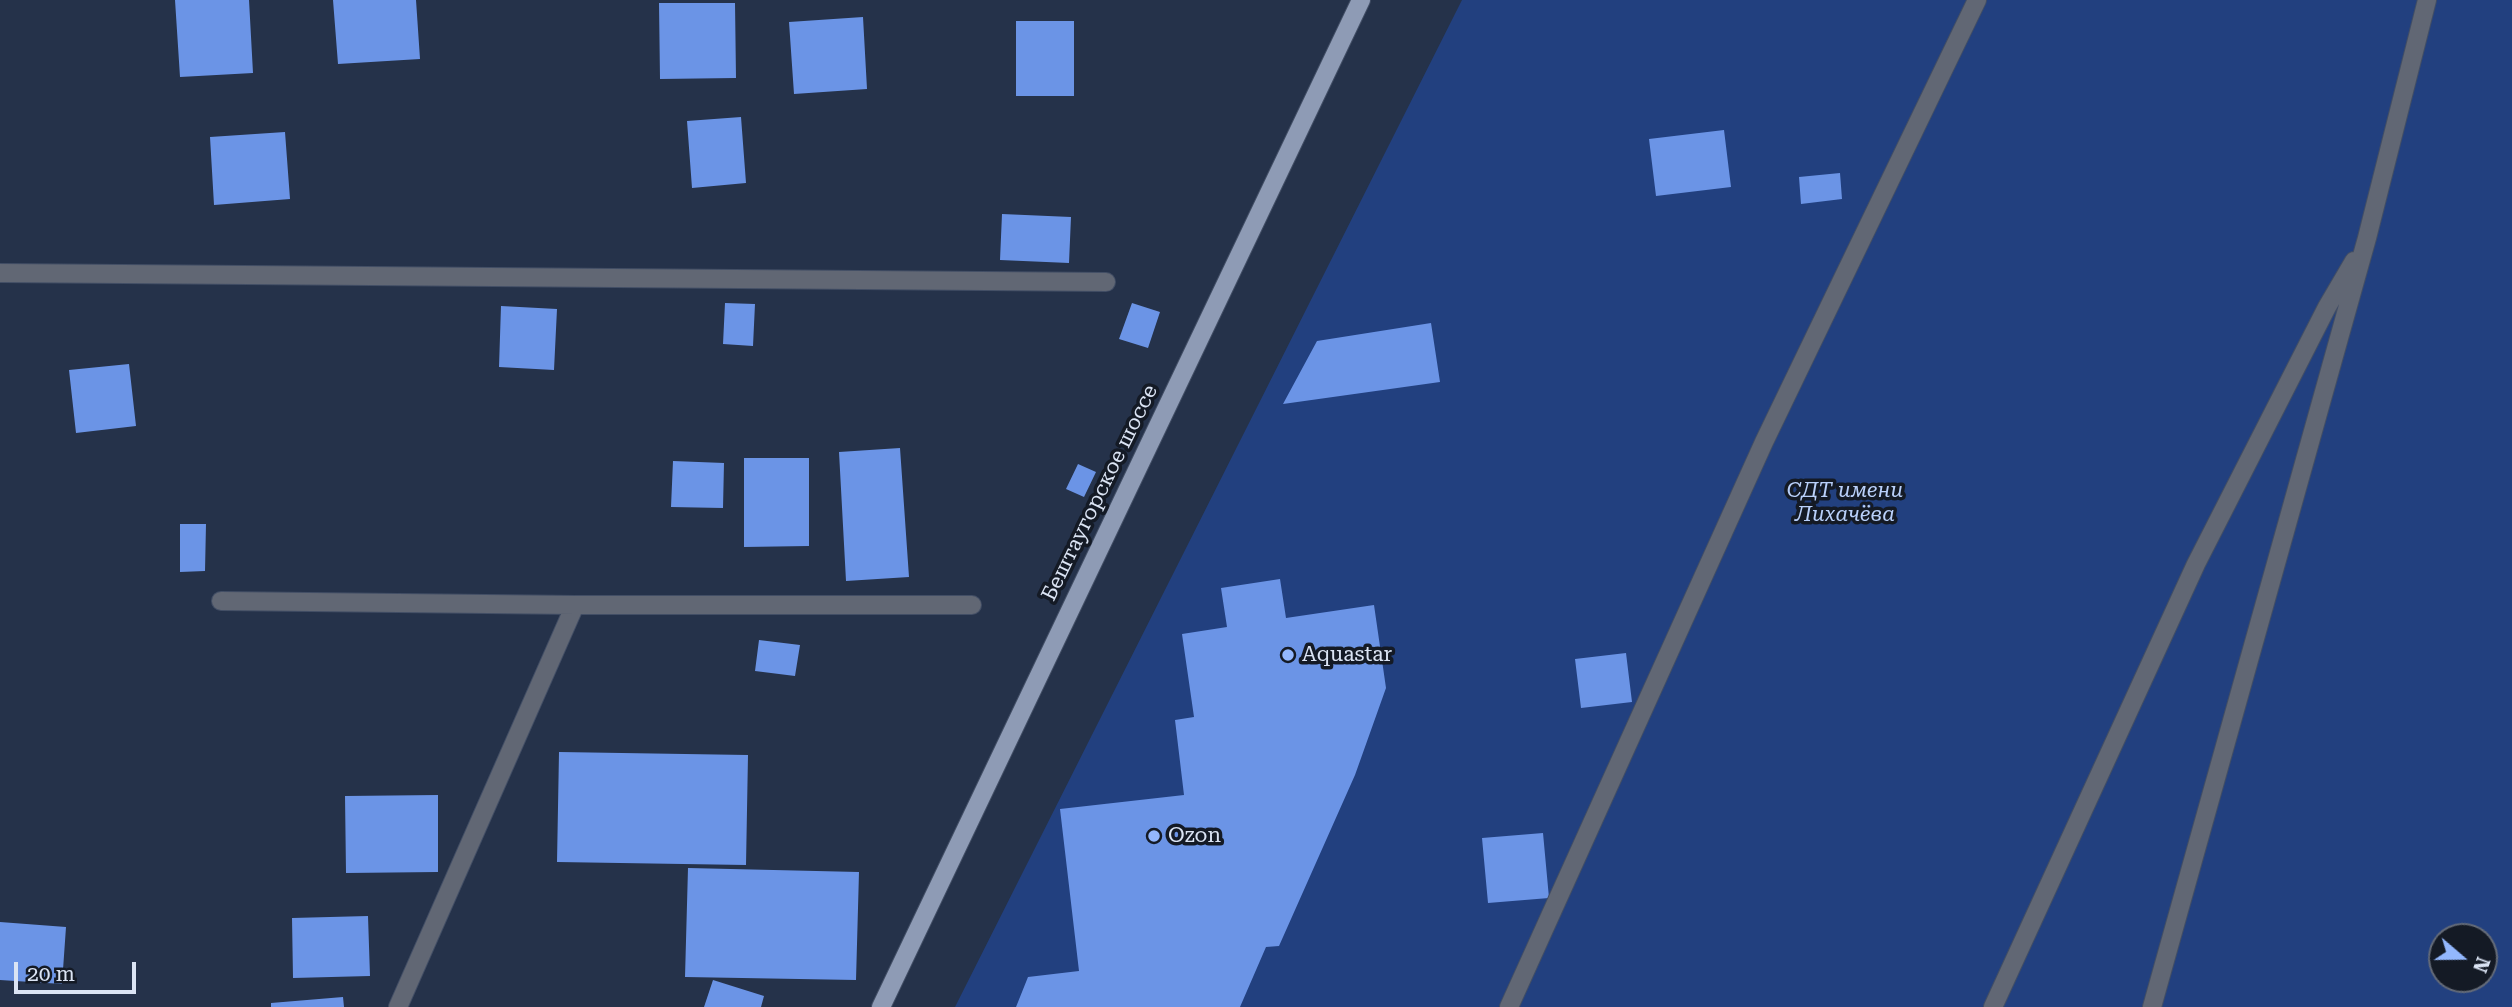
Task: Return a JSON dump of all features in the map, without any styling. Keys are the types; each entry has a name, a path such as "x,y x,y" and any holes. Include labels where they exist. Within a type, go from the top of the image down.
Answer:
{"main road":[{"name":"Бештаугорское шоссе","path":"881,1007 1361,0"}],"lane":[{"path":"1509,1007 1764,442 1977,0"},
{"path":"2152,1007 2367,238 2427,0"},
{"path":"1993,1007 2196,564 2327,307 2367,238"},
{"path":"0,273 1106,282"},
{"path":"221,601 575,605 972,605"},
{"path":"398,1007 575,605"}],"green space":[{"name":"СДТ имени Лихачёва","path":"1462,0 2512,0 2512,1007 955,1007"}],"building":[{"path":"175,0 249,0 253,73 180,77"},
{"path":"333,0 416,0 420,59 338,64"},
{"path":"659,3 735,3 736,78 660,79"},
{"path":"863,17 867,89 794,94 789,22"},
{"path":"1016,21 1074,21 1074,96 1016,96"},
{"path":"741,117 746,183 692,188 687,121"},
{"path":"1724,130 1731,187 1656,196 1649,139"},
{"path":"285,132 290,199 214,205 210,137"},
{"path":"1840,173 1842,199 1801,204 1799,177"},
{"path":"1002,214 1071,217 1069,263 1000,260"},
{"path":"725,303 755,304 753,346 723,344"},
{"path":"1132,303 1160,312 1148,348 1119,339"},
{"path":"501,306 557,309 554,370 499,367"},
{"path":"1431,323 1440,382 1283,404 1317,341"},
{"path":"129,364 136,426 76,433 69,370"},
{"path":"900,448 909,577 846,581 839,452"},
{"path":"744,458 809,458 809,546 744,547"},
{"path":"673,461 724,463 723,508 671,507"},
{"path":"1078,464 1096,472 1084,497 1066,489"},
{"path":"180,524 206,524 205,571 180,572"},
{"path":"1280,579 1286,618 1374,605 1386,688 1355,775 1279,946 1266,947 1240,1007 1016,1007 1028,977 1079,971 1060,809 1184,795 1175,720 1194,717 1182,634 1227,627 1221,588"},
{"path":"759,640 800,645 795,676 755,671"},
{"path":"1626,653 1632,702 1581,708 1575,659"},
{"path":"559,752 748,755 746,865 557,862"},
{"path":"438,795 438,872 346,873 345,796"},
{"path":"1543,833 1549,898 1488,903 1482,838"},
{"path":"688,868 859,872 856,980 685,977"},
{"path":"368,916 370,976 293,978 292,918"},
{"path":"0,922 66,927 62,984 0,980"},
{"path":"713,980 764,996 761,1007 704,1007"},
{"path":"343,997 344,1007 271,1007 271,1003"}],"place":[{"name":"Aquastar","path":"1288,655"},
{"name":"Ozon","path":"1154,836"}]}
